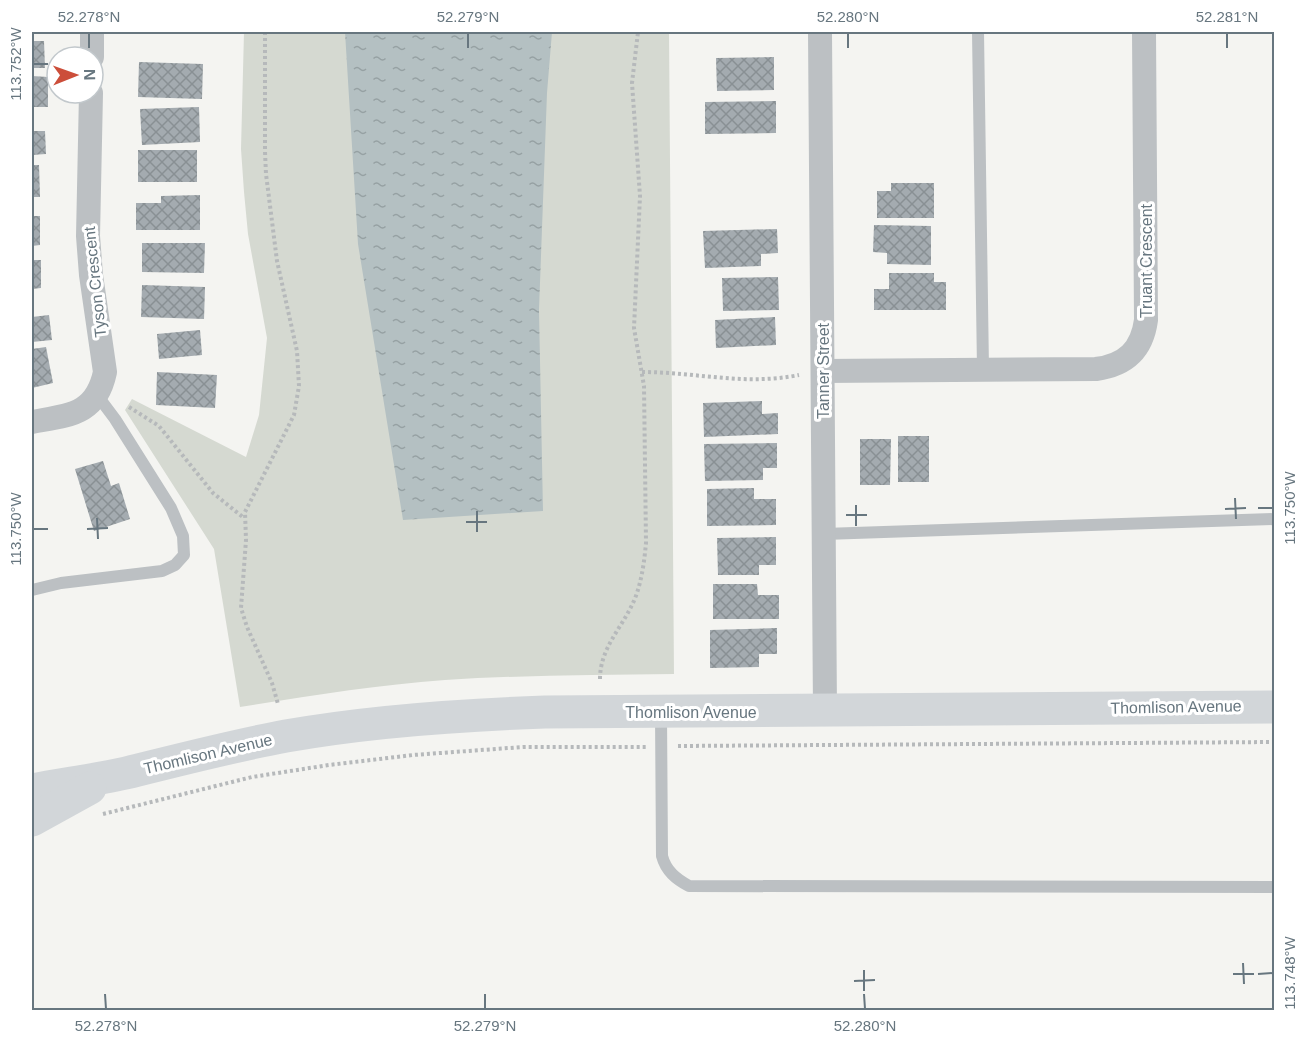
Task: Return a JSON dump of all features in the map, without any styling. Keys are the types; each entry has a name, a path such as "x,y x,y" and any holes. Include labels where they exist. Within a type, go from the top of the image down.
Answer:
{"street":[{"name":"Tanner Street","path":"820,32 825,711"},
{"name":"Truant Crescent","path":"823,371 1107,368 1128,357 1138,348 1144,335 1146,308 1144,32"},
{"name":"Tyson Crescent","path":"91,105 88,236 105,372 98,392"},
{"path":"32,422 79,411 90,405 98,392"},
{"name":"Thomlison Avenue","path":"32,790 112,776 289,735 375,724 500,714 1275,706"},
{"name":"Thomlison Avenue","path":"32,820 112,776"}],"lane":[{"path":"978,32 982,369"},
{"path":"32,590 61,583 162,571 175,565 184,555 183,536 171,508 98,392"},
{"path":"824,534 1275,519"},
{"path":"661,712 662,856 664,864 677,880 690,886 1275,887"}],"path":[{"path":"265,32 267,174 277,261 297,351 299,386 294,415 250,500 244,518 246,540 241,608 272,683 278,704"},
{"path":"600,679 604,654 632,605 644,562 646,543 645,409 642,372 634,328 640,196 632,83 638,32"},
{"path":"642,372 746,380 823,371"},
{"path":"98,392 159,426 213,493 244,518"}],"shaded area":[{"path":"244,32 669,32 674,674 445,680 368,688 240,707 214,549 125,410 132,399 246,457 259,415 267,338 248,234 244,192 241,149"}],"water":[{"path":"345,32 552,32 547,93 539,310 543,511 403,520 358,244"}],"building":[{"path":"32,41 44,41 45,68 32,68"},
{"path":"774,57 774,90 717,91 716,58"},
{"path":"139,62 203,64 202,99 138,97"},
{"path":"32,76 45,77 45,105 48,107 32,107"},
{"path":"776,101 776,133 705,134 705,102"},
{"path":"199,107 200,142 142,145 140,109"},
{"path":"32,131 45,131 46,154 32,155"},
{"path":"138,150 197,150 197,182 138,182"},
{"path":"32,165 39,165 40,197 32,197"},
{"path":"891,183 934,183 934,218 877,218 877,191 891,191"},
{"path":"200,195 200,230 136,230 136,203 161,203 161,196"},
{"path":"32,216 40,216 40,245 32,246"},
{"path":"874,225 931,226 931,265 887,264 887,253 873,252"},
{"path":"777,229 778,253 761,254 761,266 705,268 703,231"},
{"path":"142,243 205,243 204,273 142,272"},
{"path":"32,260 41,260 41,288 32,289"},
{"path":"889,273 934,273 934,282 946,282 946,310 874,310 874,289 889,289"},
{"path":"778,277 779,310 723,311 722,278"},
{"path":"142,285 205,287 204,319 141,317"},
{"path":"49,315 52,340 32,342 32,317"},
{"path":"775,317 776,345 716,348 715,320"},
{"path":"200,330 202,355 159,359 157,334"},
{"path":"46,347 53,383 32,388 32,349"},
{"path":"157,372 217,375 215,408 156,405"},
{"path":"762,401 762,414 778,413 778,434 704,437 703,403"},
{"path":"898,436 929,436 929,482 898,482"},
{"path":"860,439 891,439 890,485 860,485"},
{"path":"777,443 777,468 763,468 763,480 705,481 704,444"},
{"path":"103,461 111,486 119,483 130,519 94,531 75,469"},
{"path":"754,488 754,499 776,499 776,525 707,526 707,489"},
{"path":"776,537 776,565 759,565 759,575 718,575 717,538"},
{"path":"713,584 757,584 758,595 779,595 779,619 713,619"},
{"path":"777,628 777,654 759,654 759,667 710,668 710,630"}]}
